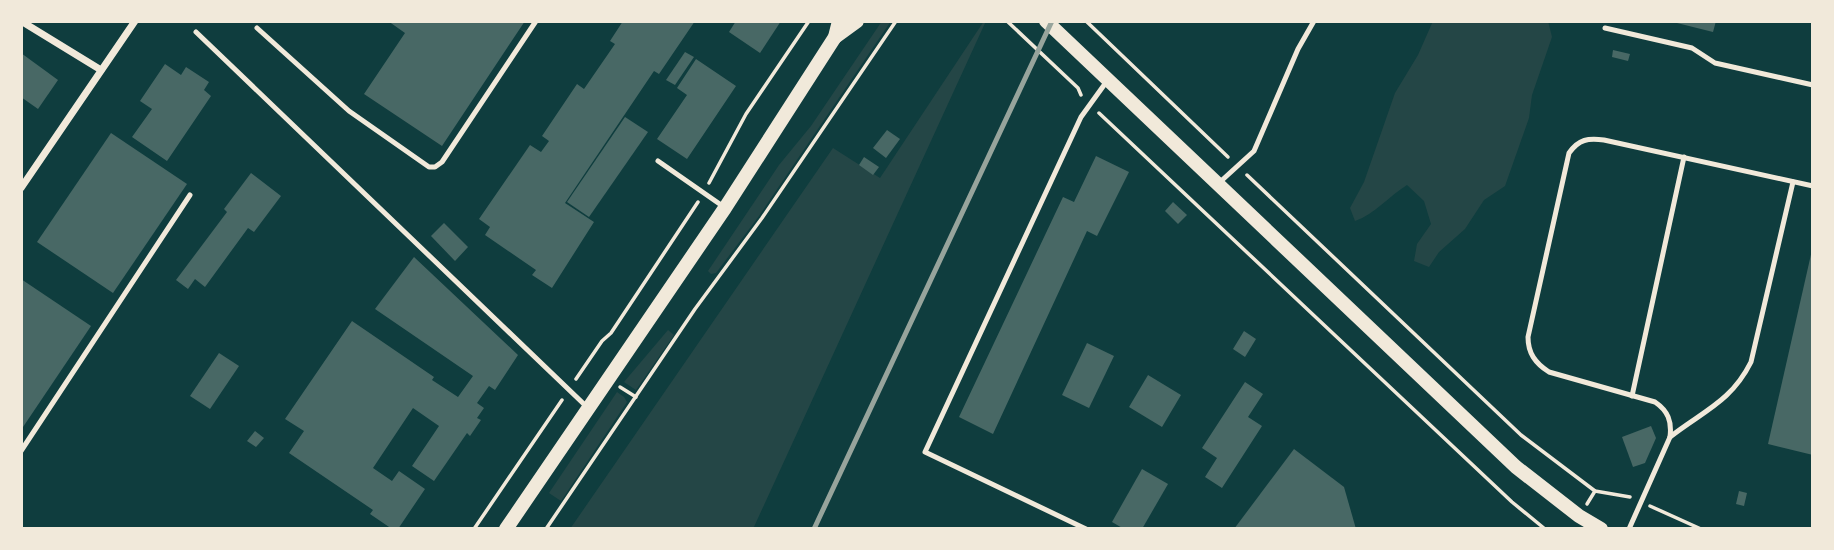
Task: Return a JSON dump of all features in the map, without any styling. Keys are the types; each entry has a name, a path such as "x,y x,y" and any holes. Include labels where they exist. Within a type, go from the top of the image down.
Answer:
{"main road":[{"path":"506,529 725,208 835,37 839,21"},
{"path":"835,37 857,21"},
{"path":"1046,21 1516,467 1579,516 1601,529"}],"street":[{"path":"22,21 101,70"},
{"path":"21,188 135,21"}],"lane":[{"path":"257,28 349,111 429,167 435,167 442,162 536,21"},
{"path":"1218,184 1254,151 1298,49 1314,21"},
{"path":"1605,28 1692,48 1715,63 1813,85"},
{"path":"197,33 588,408"},
{"path":"1086,529 925,452 1081,117 1109,79"},
{"path":"1629,529 1670,437 1671,427 1665,409 1654,402 1549,372 1539,365 1528,347 1569,153 1578,142 1589,139 1604,140 1813,186"},
{"path":"1632,396 1684,158"},
{"path":"658,161 725,208"},
{"path":"1670,437 1732,393 1742,381 1751,362 1793,182"},
{"path":"21,450 190,195"}],"path":[{"path":"474,529 689,219 746,114 809,21"},
{"path":"547,529 695,309 762,218 897,21"},
{"path":"1007,21 1078,88 1080,95 1089,104 1512,502 1545,529"},
{"path":"1086,21 1320,246 1529,441 1595,491 1630,497 1701,529"}],"shaded area":[{"path":"882,21 891,21 759,216 716,273 711,274 708,271 779,165 811,126"},
{"path":"984,21 753,529 570,529 833,148 880,178"},
{"path":"1433,21 1548,21 1552,37 1532,95 1529,118 1505,186 1484,200 1465,229 1439,252 1429,267 1414,261 1417,244 1431,224 1424,201 1407,185 1369,214 1355,221 1350,208 1364,182 1395,93 1418,55"},
{"path":"668,330 674,335 636,390 624,382"},
{"path":"617,392 627,402 561,501 549,493"}],"building":[{"path":"388,21 525,21 442,146 364,94 405,33"},
{"path":"623,21 695,21 659,74 654,71 565,203 594,222 552,288 532,275 536,270 485,235 490,227 479,219 530,145 541,152 549,141 542,136 577,84 584,89 615,44 610,41"},
{"path":"736,21 781,21 760,53 729,32"},
{"path":"1669,21 1716,21 1713,32"},
{"path":"1613,50 1630,54 1628,61 1612,57"},
{"path":"685,52 694,57 675,85 666,80"},
{"path":"21,53 58,80 38,109 21,97"},
{"path":"696,59 736,86 687,159 657,139 687,95 677,88"},
{"path":"165,64 181,75 186,67 209,82 204,90 211,96 167,161 132,137 152,109 140,101"},
{"path":"625,117 648,132 589,217 567,202"},
{"path":"887,130 900,139 886,158 873,148"},
{"path":"111,133 187,184 113,293 37,242"},
{"path":"1096,156 1129,172 1097,236 1087,231 993,434 959,417 1063,197 1074,202"},
{"path":"864,157 879,167 873,175 859,165"},
{"path":"251,173 281,196 254,232 248,228 205,287 195,279 188,289 176,280 227,212 224,209"},
{"path":"1173,202 1187,215 1178,224 1165,211"},
{"path":"444,223 468,247 455,261 431,236"},
{"path":"1813,250 1813,455 1768,444"},
{"path":"414,257 518,355 495,390 489,386 477,403 484,408 477,418 481,420 470,436 467,433 434,481 412,466 439,426 413,408 373,468 392,481 399,471 425,489 398,529 392,529 370,514 373,510 289,453 304,431 285,419 352,321 434,377 432,380 458,397 473,376 375,309"},
{"path":"21,279 91,326 21,430"},
{"path":"1244,331 1256,339 1245,357 1233,349"},
{"path":"1087,343 1114,356 1089,408 1062,395"},
{"path":"219,353 239,366 210,409 190,396"},
{"path":"1148,375 1181,395 1162,427 1129,407"},
{"path":"1245,382 1263,394 1248,417 1262,426 1222,488 1205,477 1217,458 1202,448"},
{"path":"1651,426 1656,438 1645,463 1633,467 1622,437"},
{"path":"255,431 264,438 256,447 247,441"},
{"path":"1294,449 1344,487 1356,529 1234,529"},
{"path":"1142,469 1168,484 1142,529 1124,529 1112,522"},
{"path":"1739,491 1747,493 1744,506 1736,504"}],"railway":[{"path":"814,529 1052,21"}]}
